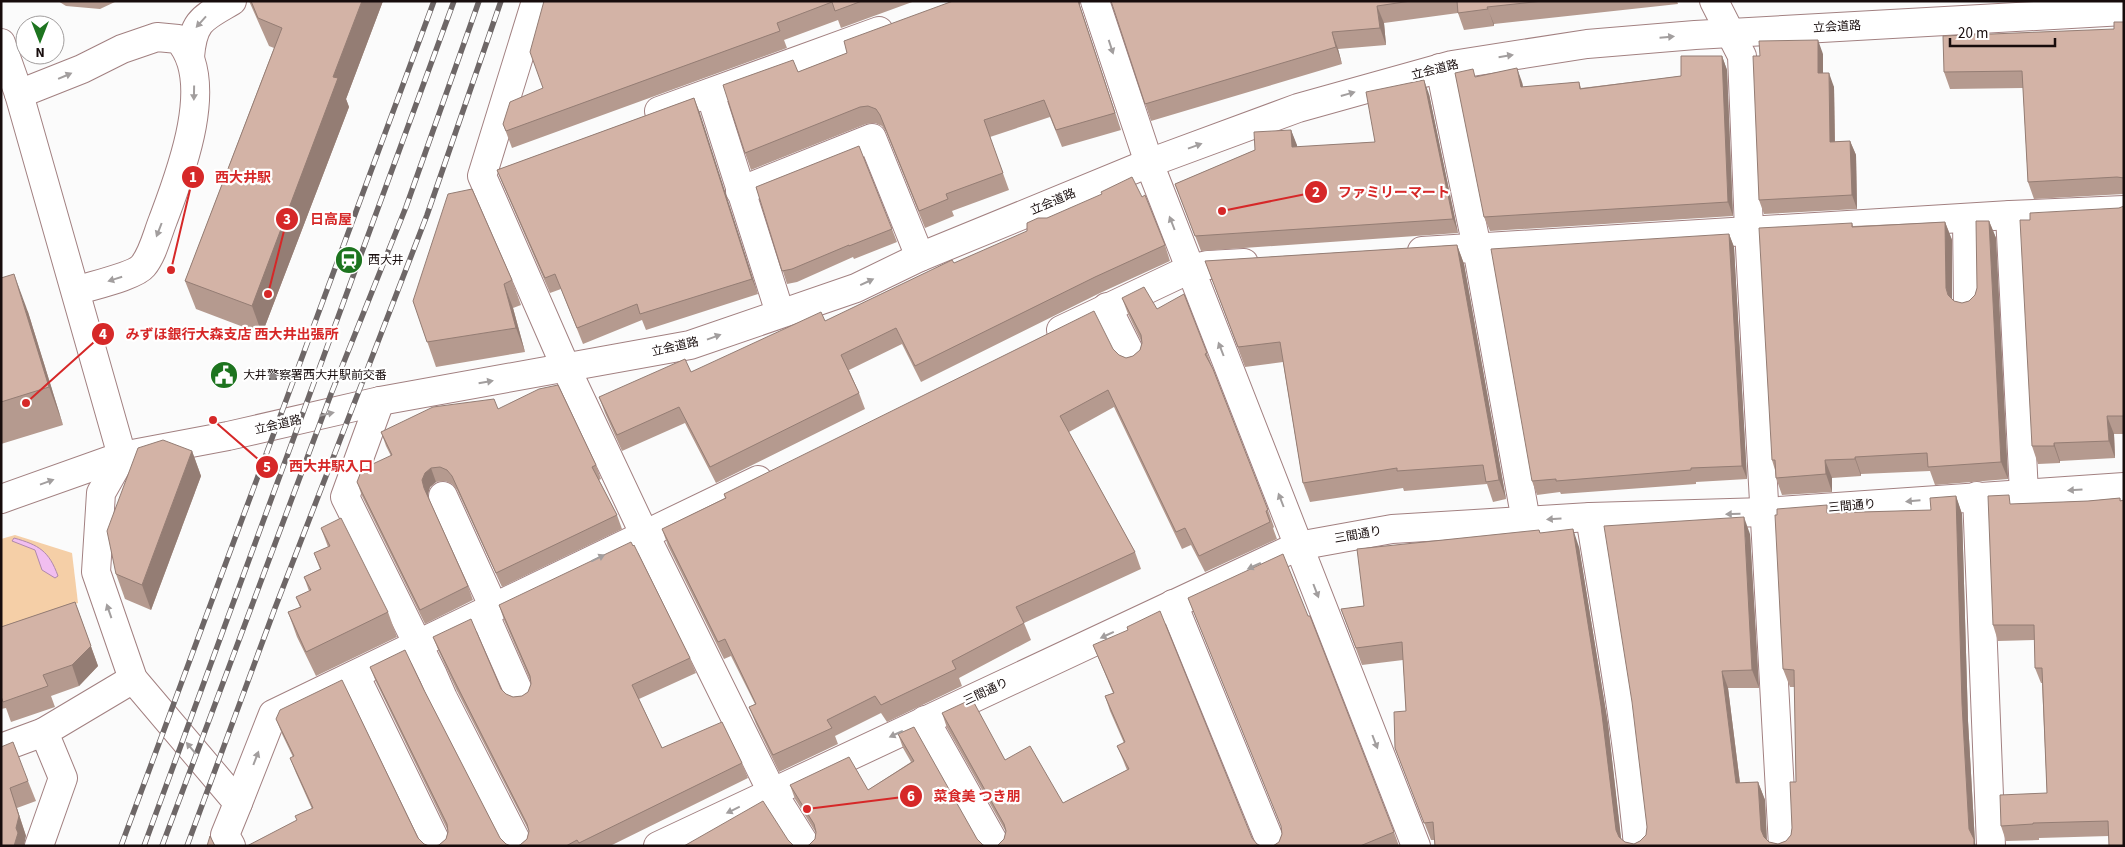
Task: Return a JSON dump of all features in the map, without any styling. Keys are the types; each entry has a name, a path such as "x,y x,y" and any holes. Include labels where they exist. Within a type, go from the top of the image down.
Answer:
{"street":[{"path":"76,291 132,273 142,268 148,259 170,202 191,134 195,82 190,57 195,30 204,18 232,1"},
{"path":"536,1 482,176 566,368 646,534 772,792 806,846"},
{"path":"1095,1 1149,163 1416,846"},
{"path":"1714,1 1742,56 1749,230 1783,846"},
{"name":"立会道路","path":"122,456 171,445 183,436 220,430 228,436 380,402 690,346 856,288 920,257 1149,163 1298,108 1440,68 1587,44 1729,33 2124,11"},
{"path":"637,119 905,22"},
{"path":"19,94 82,69 122,49 156,37 178,39 190,57"},
{"path":"1,42 19,94 122,456 101,492 96,572 133,679 238,803"},
{"path":"1440,68 1477,248 1526,521"},
{"path":"710,93 780,313"},
{"path":"740,191 872,138 920,257"},
{"path":"482,176 510,165"},
{"path":"1397,253 1749,230 2124,210"},
{"path":"2010,215 2024,492"},
{"path":"1967,218 1968,305"},
{"path":"1038,342 1107,307 1190,269 1208,265 1268,261"},
{"path":"1107,307 1133,359"},
{"path":"380,402 345,497 483,778 519,846"},
{"path":"1,498 122,456"},
{"path":"231,846 225,835 273,714 776,471"},
{"name":"三間通り","path":"658,846 1298,546 1392,529 1590,517 1765,512 2024,492 2124,487"},
{"path":"442,496 489,610 521,697"},
{"path":"1977,496 1991,846"},
{"path":"1590,517 1620,701 1638,846"},
{"path":"1173,604 1272,846"},
{"path":"355,675 438,846"},
{"path":"1,748 44,732 133,679"},
{"path":"925,720 996,846"},
{"path":"39,846 63,778 44,732"}],"shaded area":[{"path":"15,535 72,553 78,603 1,632 1,539"},
{"path":"14,538 30,543 42,550 51,560 58,576 55,578 42,570 35,550 12,541"}],"building":[{"path":"251,1 362,1 333,77 338,78 252,306 185,281 282,28 258,18"},
{"path":"544,1 862,1 835,11 832,2 777,23 780,31 506,131 503,124 510,102 543,88 530,52"},
{"path":"953,1 1078,1 1115,113 1056,130 1044,100 984,120 1003,173 946,194 948,199 919,211 880,115 876,109 868,106 860,107 745,153 723,85 793,60 798,72 847,53 844,41"},
{"path":"1111,1 1411,1 1377,6 1380,28 1332,32 1336,47 1145,104"},
{"path":"1457,1 1543,1 1487,7 1488,9 1458,13"},
{"path":"2114,22 2124,22 2124,178 2028,182 2022,71 1944,72 1943,36 2114,29"},
{"path":"1818,40 1818,73 1829,73 1830,142 1850,141 1852,195 1759,200 1753,56 1760,56 1759,41"},
{"path":"1681,56 1722,56 1728,202 1484,217 1455,73 1473,69 1475,77 1517,68 1521,87 1579,82 1580,89 1681,76"},
{"path":"1424,80 1453,219 1195,236 1175,184 1255,150 1254,132 1291,130 1292,147 1375,142 1366,92"},
{"path":"694,98 752,279 640,314 637,304 577,328 555,274 545,278 497,170"},
{"path":"859,146 892,229 792,269 782,271 756,187"},
{"path":"1132,177 1142,197 1145,195 1165,245 1095,277 915,366 896,328 841,355 859,393 710,467 679,407 617,435 599,397 685,359 691,372 821,312 825,321 952,260 954,263 1027,231 1027,223 1038,218 1047,218 1102,194 1101,192"},
{"path":"472,189 512,280 504,284 516,328 427,342 413,301 448,194"},
{"path":"2124,206 2124,416 2107,416 2109,441 2054,443 2054,446 2032,446 2020,220 2030,220 2030,213 2119,208"},
{"path":"1976,221 1989,221 2001,462 1928,467 1927,453 1855,457 1855,459 1825,460 1826,474 1776,478 1775,460 1772,460 1759,228 1852,223 1852,227 1945,222 1946,288 1948,295 1954,301 1962,303 1969,301 1975,295 1977,288"},
{"path":"1729,234 1742,466 1691,468 1691,470 1556,481 1556,479 1532,481 1491,249"},
{"path":"1457,245 1499,480 1486,482 1483,465 1397,471 1397,468 1303,483 1280,342 1238,347 1205,261"},
{"path":"14,274 49,387 1,402 1,278"},
{"path":"1144,287 1157,309 1184,294 1207,353 1205,354 1213,369 1268,510 1266,511 1270,522 1199,556 1185,528 1176,532 1108,390 1060,416 1135,552 1016,607 1024,623 952,661 956,669 881,705 875,696 827,720 832,728 773,755 749,707 756,704 725,639 718,642 662,529 726,498 724,494 1094,311 1113,349 1119,355 1126,358 1133,356 1140,350 1142,343 1141,335 1122,298"},
{"path":"558,385 596,465 592,467 617,515 496,573 452,476 447,470 440,467 431,468 425,473 422,480 424,488 468,586 420,610 357,482 362,469 392,455 381,432 433,407 494,399 498,409 539,389"},
{"path":"163,440 192,451 142,585 116,574 107,531 138,448"},
{"path":"2009,495 2010,504 2120,498 2120,501 2124,500 2124,846 2109,846 2108,821 2033,823 2001,826 2000,795 2047,793 2042,668 2035,668 2034,625 1993,625 1988,496"},
{"path":"1956,496 1962,704 1969,829 1974,839 1974,846 1435,846 1433,822 1424,823 1395,748 1394,712 1406,711 1402,642 1356,648 1341,609 1364,606 1357,549 1539,530 1540,533 1573,529 1601,706 1616,830 1619,837 1625,842 1634,844 1646,835 1647,827 1632,702 1604,526 1744,517 1752,670 1722,671 1736,783 1758,782 1761,830 1769,842 1778,844 1786,841 1791,835 1790,782 1796,782 1794,670 1783,669 1775,515 1777,515 1777,509 1827,505 1827,513 1931,510 1930,498"},
{"path":"341,518 388,612 306,652 288,612 301,607 296,597 311,590 304,577 321,569 314,553 330,546 321,528"},
{"path":"631,542 690,658 632,685 662,748 722,722 742,763 579,843 577,840 566,846 517,846 527,839 529,831 527,824 433,637 471,619 501,689 513,697 522,696 528,692 531,684 530,676 499,605"},
{"path":"1283,554 1308,616 1310,616 1394,832 1360,846 1273,846 1279,842 1282,834 1281,826 1188,598"},
{"path":"75,602 91,646 72,665 43,675 48,686 3,702 1,696 1,627"},
{"path":"1160,611 1252,838 1261,846 997,846 1004,839 1006,831 1004,824 942,713 972,699 1005,760 1030,746 1063,803 1129,769 1117,746 1125,742 1105,696 1114,693 1093,645 1128,630 1127,627"},
{"path":"405,650 500,838 511,846 435,846 446,839 448,832 447,824 370,667"},
{"path":"342,680 418,838 429,846 247,846 297,820 295,816 313,808 290,758 294,756 276,719 280,710"},
{"path":"914,727 977,839 985,846 807,846 815,839 814,824 790,785 849,757 868,790 914,761 898,734"},
{"path":"13,742 28,781 10,788 19,816 16,828 18,833 14,846 1,846 1,747"},
{"path":"763,801 788,840 794,846 684,846"},
{"path":"210,836 215,846 207,846"}],"railway":[{"path":"121,846 434,1"},
{"path":"144,846 454,1"},
{"path":"162,846 331,394 406,207 479,1"},
{"path":"187,846 275,608 427,215 501,1"}],"place":[{"name":"ファミリーマート","path":"1222,211"},
{"name":"西大井","path":"349,260"},
{"name":"西大井駅","path":"171,270"},
{"name":"日高屋","path":"268,294"},
{"name":"大井警察署西大井駅前交番","path":"224,375"},
{"name":"みずほ銀行大森支店 西大井出張所","path":"26,403"},
{"name":"西大井駅入口","path":"213,420"},
{"name":"菜食美 つき朋","path":"807,809"}]}
